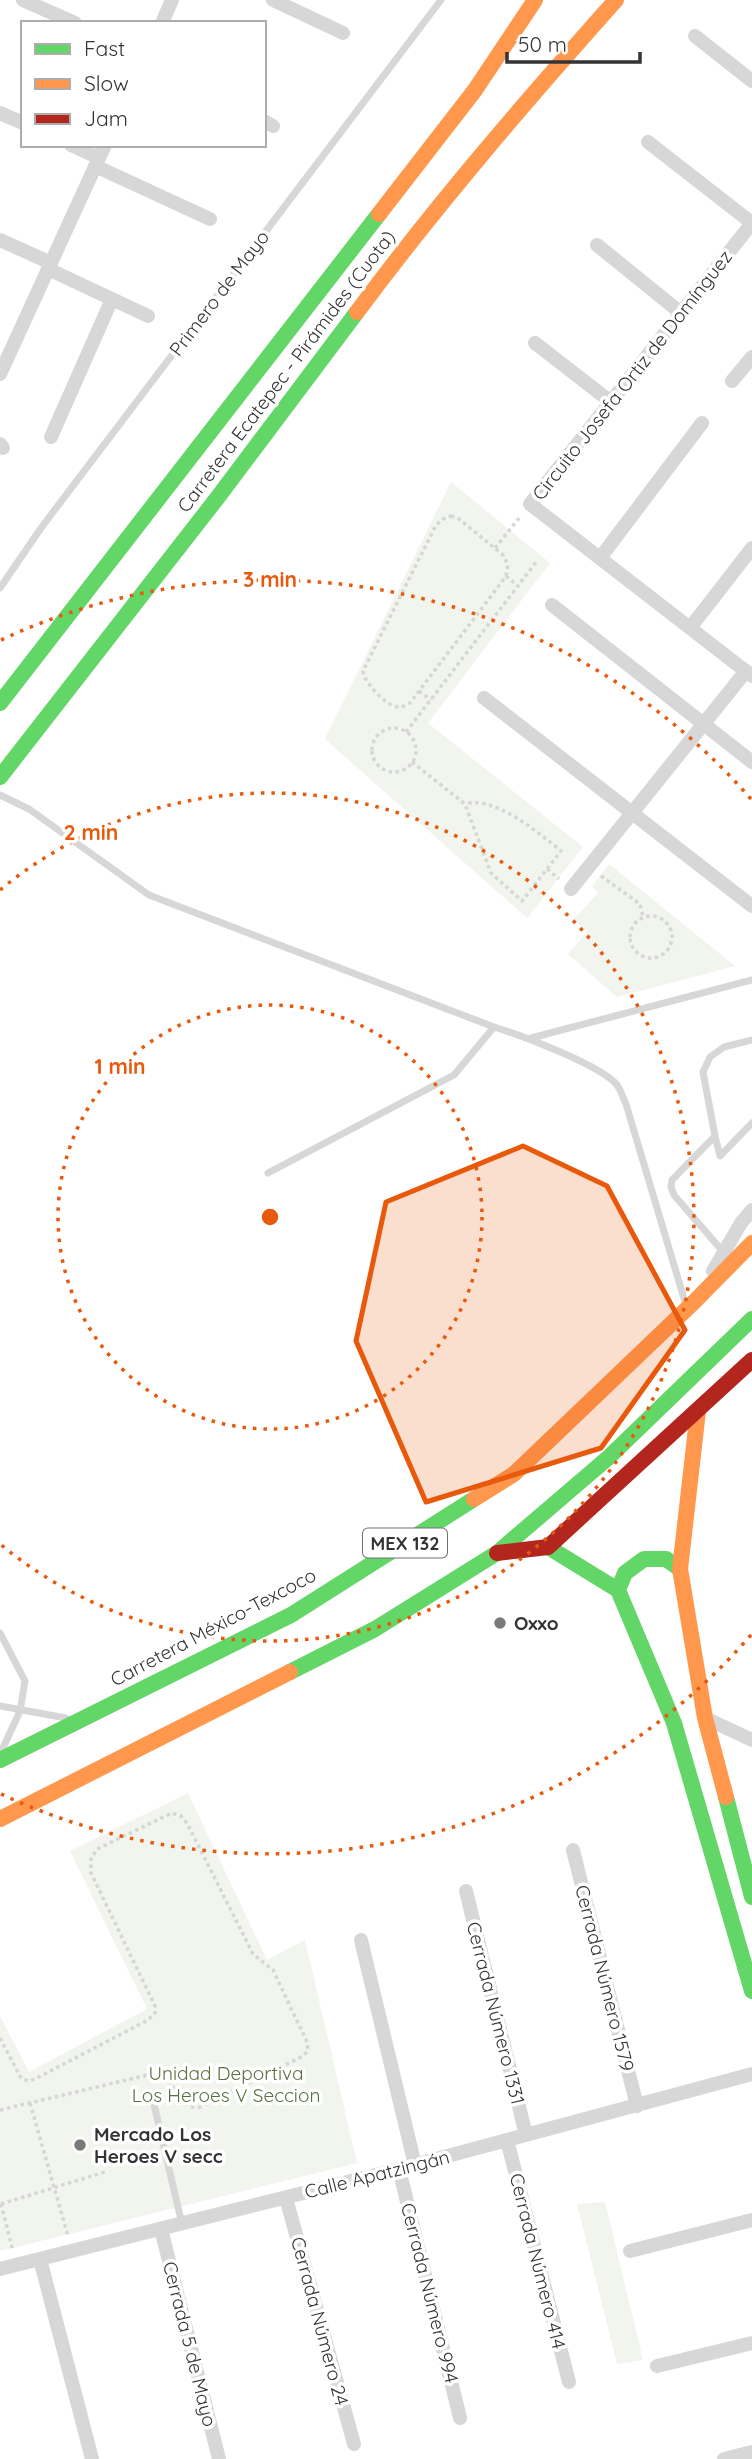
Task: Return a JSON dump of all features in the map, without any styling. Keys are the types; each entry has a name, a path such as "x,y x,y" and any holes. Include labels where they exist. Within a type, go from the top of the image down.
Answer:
{"main road":[{"name":"Carretera Ecatepec - Pirámides (Cuota)","path":"0,703 475,90 535,0"},
{"name":"Carretera Ecatepec - Pirámides (Cuota)","path":"0,777 218,497 422,225 512,117 616,0"},
{"name":"Carretera México-Texcoco","path":"0,1760 290,1615 514,1474 691,1306 729,1257 752,1243"},
{"name":"MEX 132","path":"0,1819 375,1629 497,1553 609,1457 752,1319"},
{"path":"497,1553 548,1547 752,1360"},
{"path":"698,1411 680,1569 705,1718 752,1898"},
{"path":"548,1547 618,1590 674,1723 752,1992"},
{"path":"618,1590 625,1573 644,1559 666,1559 680,1569"}],"street":[{"path":"23,0 70,21"},
{"path":"163,21 172,0"},
{"path":"273,0 344,33"},
{"path":"695,36 752,81"},
{"path":"0,113 21,122"},
{"path":"648,142 752,223"},
{"path":"76,147 100,157 210,219"},
{"path":"2,366 100,157"},
{"name":"Circuito Josefa Ortiz de Domínguez","path":"749,673 530,504 752,223"},
{"path":"0,240 148,316"},
{"path":"597,246 681,313"},
{"path":"51,438 112,299"},
{"path":"536,343 611,402"},
{"path":"732,381 752,357"},
{"path":"600,558 702,423"},
{"path":"690,628 752,548"},
{"path":"552,605 752,762"},
{"path":"572,889 702,724 749,673"},
{"path":"484,698 752,906"},
{"path":"729,1257 741,1223 752,1210"},
{"path":"705,1718 752,1740"},
{"name":"Cerrada Número 1579","path":"573,1850 637,2105"},
{"name":"Cerrada Número 1331","path":"466,1891 526,2135"},
{"path":"361,1940 415,2165"},
{"name":"Calle Apatzingán","path":"0,2269 415,2165 752,2074"},
{"name":"Cerrada Número 414","path":"507,2140 569,2382"},
{"name":"Cerrada Número 994","path":"399,2169 460,2417"},
{"name":"Cerrada Número 24","path":"286,2198 354,2444"},
{"path":"630,2251 752,2220"},
{"name":"Cerrada 5 de Mayo","path":"162,2229 219,2459"},
{"path":"40,2259 92,2459"},
{"path":"657,2365 752,2343"},
{"path":"723,2459 752,2452"}],"lane":[{"name":"Primero de Mayo","path":"0,588 41,528 441,0"},
{"path":"0,794 29,808 149,895 494,1027 530,1038 601,1073 616,1084 626,1104 691,1306"},
{"path":"530,1038 752,980"},
{"path":"268,1173 454,1076 494,1027"},
{"path":"752,1040 724,1047 710,1057 703,1072 720,1156 752,1123"},
{"path":"715,1136 672,1180 671,1187 674,1195 729,1257"},
{"path":"0,1633 25,1681 20,1711 0,1754"},
{"path":"0,1706 80,1720"},
{"path":"152,2096 182,2224"}],"path":[{"path":"495,548 530,504"},
{"path":"452,516 459,519 495,548 508,562 506,576 410,703 400,707 393,706 367,685 363,671 436,525 443,519 452,516"},
{"path":"406,732 537,561"},
{"path":"506,576 518,586"},
{"path":"419,691 431,700"},
{"path":"396,728 406,732 416,748 412,762 400,771 393,772 380,767 373,756 373,743 382,732 396,728"},
{"path":"412,762 465,804 491,873 522,901 561,851 519,818 475,801 465,804"},
{"path":"589,867 640,905 643,917"},
{"path":"657,916 663,919 671,931 667,951 654,958 641,956 631,946 632,926 643,917 657,916"},
{"path":"0,2038 21,2078 28,2081 148,2020 155,2013 155,2006 91,1873 91,1859 97,1849 172,1813 181,1816 187,1823 253,1954 273,1970 307,2044 307,2052 301,2057 198,2108 189,2107 182,2102 166,2076 156,2073 0,2110"},
{"path":"30,2103 72,2251"},
{"path":"17,2265 0,2203 108,2171"}],"highlighted area":[{"path":"523,1146 607,1186 685,1330 601,1448 426,1502 356,1341 386,1202"}],"green space":[{"path":"451,482 550,563 428,723 583,847 527,918 325,739"},
{"path":"609,864 735,966 617,997 568,954 587,932 574,919 598,893 592,886"},
{"name":"Unidad Deportiva Los Heroes V Seccion","path":"188,1793 267,1960 305,1940 357,2163 0,2251 0,2016 29,2072 147,2009 70,1851"},
{"path":"605,2202 643,2360 617,2364 577,2204"}],"traffic: fast":[{"path":"0,703 379,214"},
{"path":"0,777 218,497 357,312"},
{"path":"290,1672 375,1629 497,1553 609,1457 752,1319"},
{"path":"0,1760 291,1615 474,1499"},
{"path":"548,1547 618,1590 674,1723 752,1991"},
{"path":"618,1590 625,1573 644,1559 666,1559 680,1569"},
{"path":"726,1797 752,1897"}],"traffic: slow":[{"path":"379,214 475,90 535,0"},
{"path":"357,312 483,153 616,0"},
{"path":"474,1499 514,1474 752,1243"},
{"path":"698,1411 680,1569 705,1718 726,1797"},
{"path":"0,1819 290,1672"}],"traffic: jam":[{"path":"497,1553 548,1547 752,1360"}],"place":[{"name":"Oxxo","path":"500,1623"},
{"name":"Mercado Los Heroes V secc","path":"80,2145"}]}
